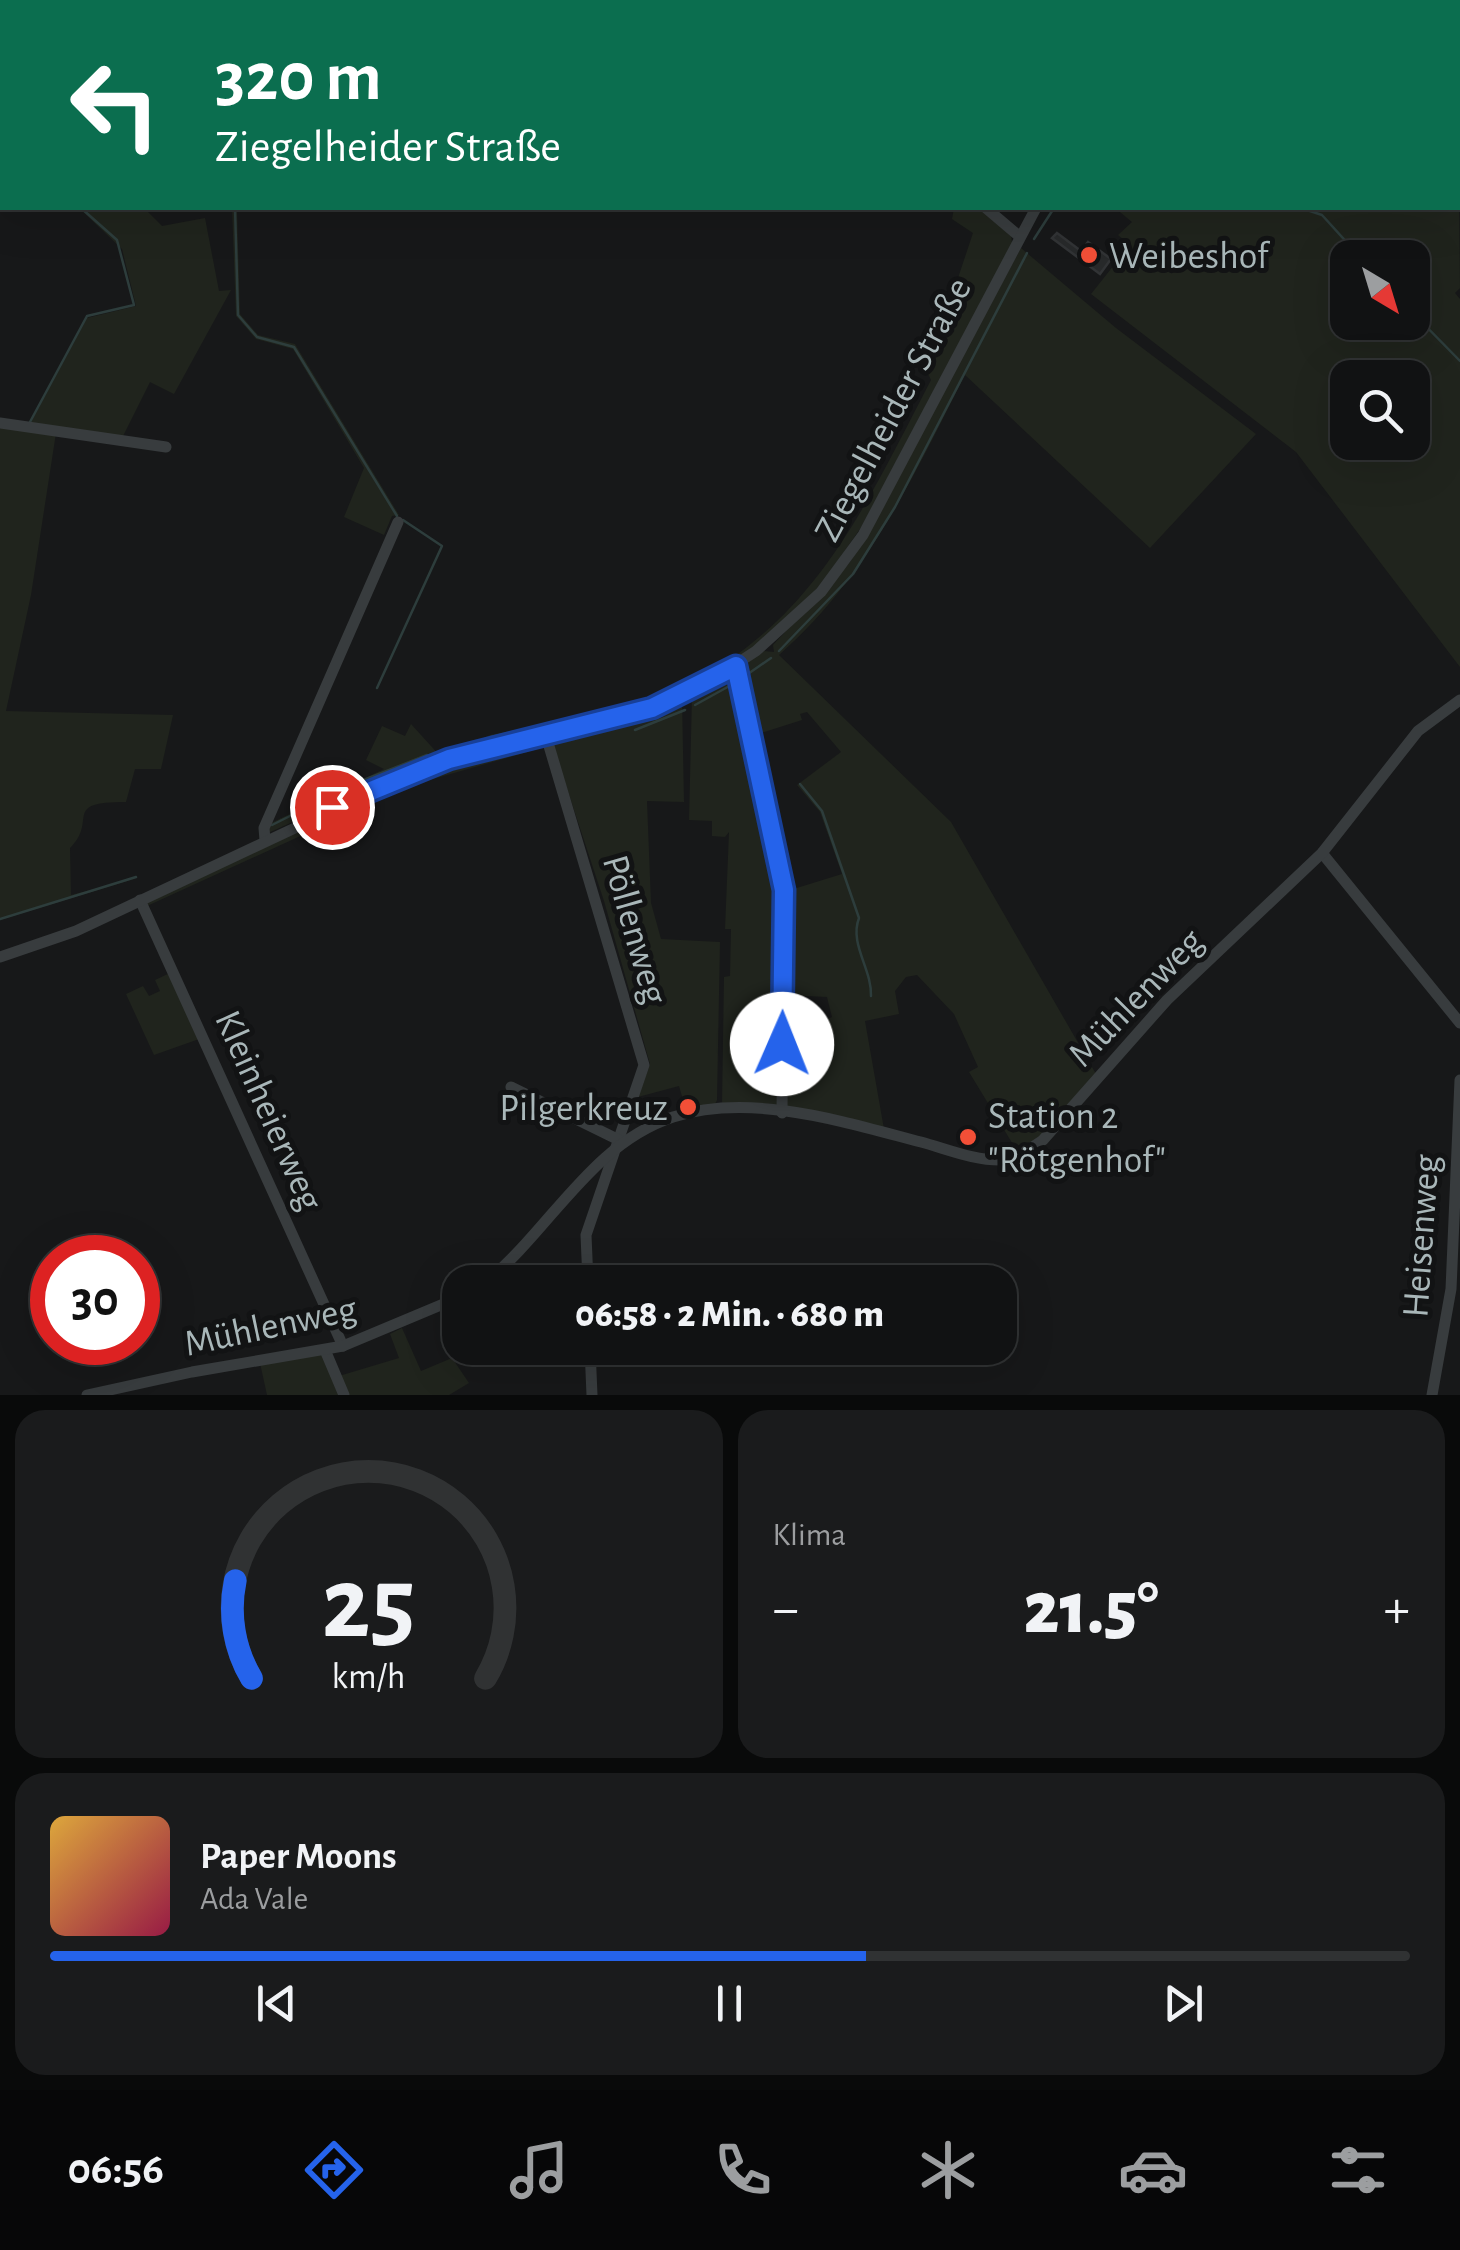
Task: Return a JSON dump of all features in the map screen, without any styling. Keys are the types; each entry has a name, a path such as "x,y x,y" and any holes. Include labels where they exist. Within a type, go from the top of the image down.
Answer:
{"street":[{"path":"988,210 1018,236"},
{"name":"Ziegelheider Straße","path":"0,957 51,942 418,770 652,708 736,666 793,620 852,552 1035,210"},
{"path":"0,424 166,447"},
{"path":"265,840 264,828 278,793 398,522"},
{"path":"736,666 784,890 782,1113"},
{"name":"Mühlenweg","path":"502,1265 621,1140 673,1117 719,1108 782,1113 838,1120 980,1158 1006,1160 1026,1152 1043,1140 1167,1000 1322,853 1418,732 1460,700"},
{"name":"Pöllenweg","path":"546,736 644,1064 586,1235 587,1265"},
{"path":"1322,853 1460,1024"},
{"name":"Kleinheierweg","path":"140,900 344,1346"},
{"name":"Heisenweg","path":"1432,1395 1451,1288 1460,1080"},
{"path":"511,1087 621,1140"},
{"name":"Mühlenweg","path":"87,1395 344,1346 442,1305"},
{"path":"325,1350 344,1395"},
{"path":"591,1365 592,1395"}],"shaded area":[{"path":"81,210 146,210 162,226 205,218 219,291 231,290 174,394 150,382 122,438 30,424 87,318 136,306 122,249"},
{"path":"232,210 237,210 240,314 258,335 295,344 399,515 392,516 384,535 344,517 364,468 293,349 256,339 236,316"},
{"path":"954,210 983,210 1011,234 1012,243 862,526 821,585 763,642 702,680 642,705 698,679 745,648 785,613 850,530 931,380 922,361 934,350 973,233 952,219"},
{"path":"1117,210 1459,210 1460,288 1455,293 1460,299 1460,667 1296,452 1091,294 1130,245 1118,235 1132,222"},
{"path":"1021,248 1116,328 1256,434 1150,548 965,375 906,488 863,559 810,625 779,655 951,822 1096,1074 1040,1137 1017,1151 969,1072 978,1067 954,1014 917,975 906,977 895,991 899,1014 865,1021 884,1129 787,1109 785,1038 832,1017 827,997 785,995 787,891 842,874 820,812 797,785 841,752 807,712 800,714 802,720 755,735 740,667 764,651 774,652 773,645 850,562"},
{"path":"0,425 56,433 31,595 6,711 173,715 161,769 135,769 126,802 87,809 82,829 70,848 71,895 137,878 0,920"},
{"path":"731,673 781,887 778,1108 722,1104 724,977 730,976 731,929 725,929 729,832 725,837 712,836 712,821 689,820 692,695"},
{"path":"682,698 684,802 647,801 651,903 661,939 720,942 717,1100 715,1104 686,1110 679,1086 638,1097 650,1064 604,901 553,746 554,739 624,721"},
{"path":"637,706 411,769 268,833 269,824 384,769 366,760 382,726 405,736 411,724 441,757 490,735"},
{"path":"541,741 545,747 412,785 147,906 148,900 418,774"},
{"path":"172,972 202,1038 154,1055 126,994 143,986 149,996 160,991 155,980"},
{"path":"402,1328 421,1371 442,1362 457,1365 469,1383 449,1395 347,1395 339,1376 399,1358 390,1334"},
{"path":"323,1353 342,1395 267,1395 260,1363"}],"building":[{"name":"Weibeshof","path":"1057,233 1081,251 1088,242 1111,259 1100,274 1052,238"}],"waterway":[{"path":"30,422 87,316 134,305 117,240 83,210"},
{"path":"235,210 238,315 257,337 294,347 397,516"},
{"path":"1034,239 1053,210"},
{"path":"1307,210 1322,215 1345,240"},
{"path":"779,651 853,574 895,507 1027,253"},
{"path":"1430,330 1460,361"},
{"path":"377,688 442,546 403,520"},
{"path":"745,676 771,658"},
{"path":"695,705 733,684"},
{"path":"491,737 612,710"},
{"path":"635,730 685,710"},
{"path":"272,825 356,783 427,755"},
{"path":"800,784 822,811 859,918 857,937 871,996"},
{"path":"0,919 136,877"}],"place":[{"name":"Weibeshof","path":"1089,255"},
{"name":"Pilgerkreuz","path":"688,1107"},
{"name":"Station 2 \"Rötgenhof\"","path":"968,1137"}],"route":[{"path":"332,807 449,759 652,708 736,666 784,890 782,1044"}]}
